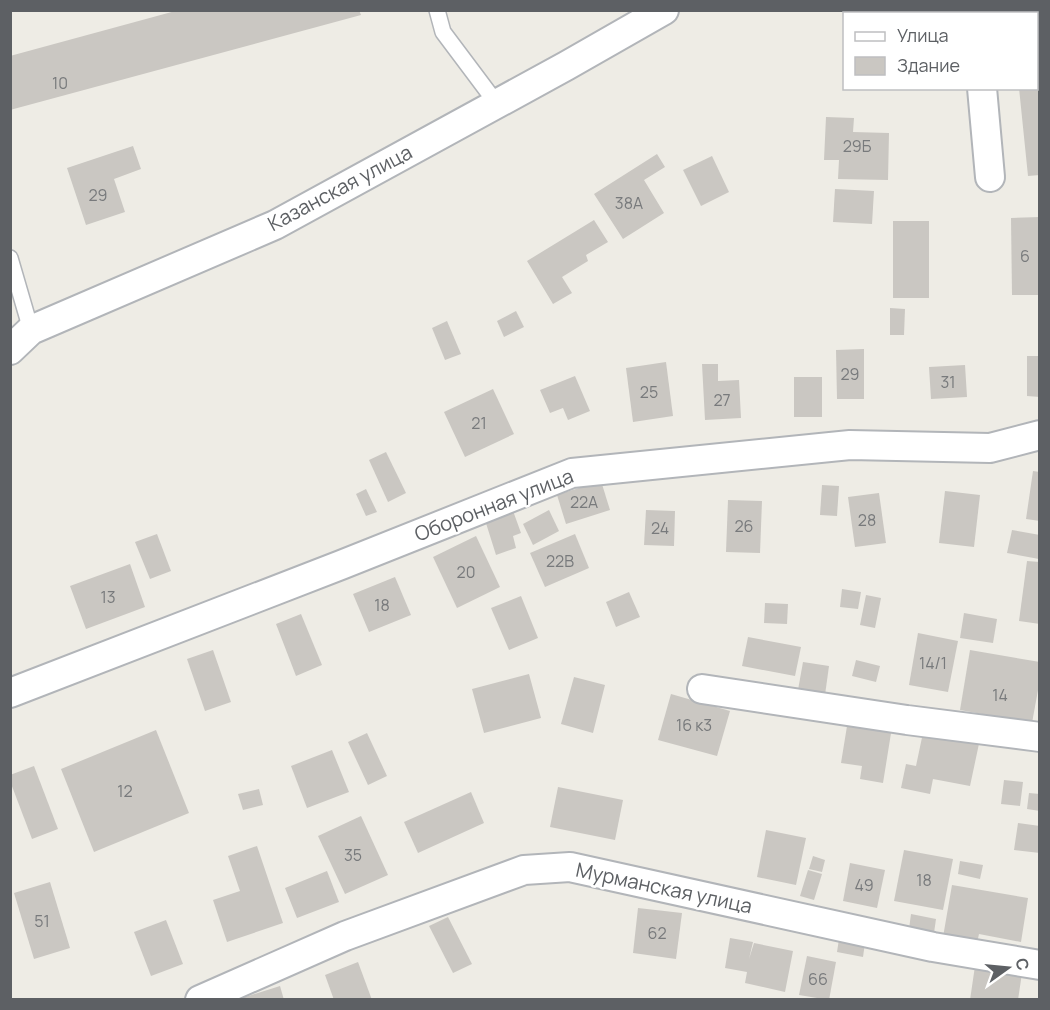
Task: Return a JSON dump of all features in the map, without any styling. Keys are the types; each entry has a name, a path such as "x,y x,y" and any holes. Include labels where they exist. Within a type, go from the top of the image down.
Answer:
{"street":[{"name":"Казанская улица","path":"10,350 31,330 275,225 664,10"},
{"path":"982,90 990,177"},
{"name":"Оборонная улица","path":"10,693 572,473 850,445 990,448 1040,435"},
{"path":"702,689 907,720 1040,737"},
{"name":"Мурманская улица","path":"200,999 345,936 525,870 570,867 933,947 1040,965"}],"lane":[{"path":"437,10 443,32 497,104"},
{"path":"10,258 31,330"}],"building":[{"path":"179,10 359,10 361,15 10,110 10,56"},
{"path":"1038,54 1040,54 1040,175 1028,176 1019,90 1038,90"},
{"path":"826,117 854,118 853,132 889,133 888,180 838,179 839,160 824,160"},
{"path":"133,146 141,169 114,179 125,212 86,225 67,168"},
{"path":"657,154 665,167 644,180 664,213 623,239 594,194"},
{"path":"712,156 729,192 701,206 683,170"},
{"path":"835,189 874,191 872,224 833,222"},
{"path":"1040,217 1040,295 1012,295 1011,218"},
{"path":"594,220 608,242 586,255 588,261 562,277 572,293 553,304 527,261"},
{"path":"893,221 929,221 929,298 893,298"},
{"path":"890,308 905,309 904,335 890,335"},
{"path":"516,311 524,327 504,337 497,321"},
{"path":"447,321 461,354 445,360 432,328"},
{"path":"864,349 864,399 837,399 836,350"},
{"path":"1027,356 1040,356 1040,397 1027,396"},
{"path":"666,362 673,416 633,422 626,368"},
{"path":"702,364 718,364 718,381 739,380 741,418 705,420"},
{"path":"965,365 967,397 931,399 929,367"},
{"path":"575,376 590,411 568,420 563,408 550,413 540,390"},
{"path":"794,377 822,377 822,417 794,417"},
{"path":"493,389 514,434 465,457 444,412"},
{"path":"386,452 406,493 388,502 369,460"},
{"path":"1033,471 1040,472 1040,521 1026,519"},
{"path":"601,481 610,510 566,524 557,495"},
{"path":"822,485 839,486 837,516 820,515"},
{"path":"366,489 377,512 366,516 356,494"},
{"path":"945,491 980,495 974,547 939,543"},
{"path":"879,493 886,543 855,547 848,497"},
{"path":"728,500 762,501 760,553 726,552"},
{"path":"512,508 521,533 513,536 516,548 496,555 485,520"},
{"path":"549,510 559,531 533,545 523,524"},
{"path":"646,510 675,511 674,546 644,545"},
{"path":"1012,530 1040,535 1039,559 1007,553"},
{"path":"157,534 171,571 150,579 135,542"},
{"path":"575,534 589,568 545,587 530,553"},
{"path":"476,536 500,587 457,608 433,557"},
{"path":"1027,561 1040,562 1040,624 1019,621"},
{"path":"130,564 145,607 86,629 70,586"},
{"path":"395,577 411,615 369,632 353,594"},
{"path":"842,589 861,592 858,609 840,607"},
{"path":"629,592 640,617 616,627 606,602"},
{"path":"866,595 881,598 875,628 860,625"},
{"path":"521,596 538,638 509,650 491,608"},
{"path":"765,603 788,604 787,624 764,623"},
{"path":"964,613 997,619 993,643 960,638"},
{"path":"301,614 322,665 296,676 276,624"},
{"path":"918,633 958,641 948,692 909,685"},
{"path":"748,637 801,647 795,676 742,666"},
{"path":"213,650 231,702 205,711 187,659"},
{"path":"970,650 1040,662 1040,679 1032,723 960,710"},
{"path":"856,660 880,666 876,682 852,676"},
{"path":"803,662 829,666 825,695 798,690"},
{"path":"529,674 541,718 484,733 472,689"},
{"path":"574,677 605,685 593,733 561,724"},
{"path":"671,694 730,711 717,756 658,740"},
{"path":"848,720 892,727 883,783 860,779 862,766 841,763"},
{"path":"924,728 980,739 970,786 933,779 930,794 901,788 906,764 916,766"},
{"path":"156,730 189,813 94,852 61,769"},
{"path":"367,733 387,776 368,785 348,742"},
{"path":"332,750 349,792 307,808 291,766"},
{"path":"34,766 58,829 32,839 10,781 10,775"},
{"path":"1004,780 1023,782 1020,806 1001,804"},
{"path":"558,787 623,800 615,840 550,827"},
{"path":"259,789 263,805 243,810 238,794"},
{"path":"471,792 484,823 418,853 404,822"},
{"path":"1029,793 1040,794 1040,811 1027,809"},
{"path":"361,816 388,875 345,894 318,836"},
{"path":"1018,823 1040,826 1040,853 1014,850"},
{"path":"766,830 806,838 796,885 757,877"},
{"path":"257,846 283,923 227,942 213,900 240,891 228,856"},
{"path":"904,850 953,859 943,910 894,901"},
{"path":"813,856 825,860 822,872 809,869"},
{"path":"960,861 983,865 980,879 958,874"},
{"path":"850,863 885,870 877,908 843,901"},
{"path":"808,870 822,874 814,900 800,896"},
{"path":"327,871 339,902 297,918 285,888"},
{"path":"50,882 70,948 34,959 14,893"},
{"path":"952,885 1028,898 1021,942 979,934 977,943 943,937"},
{"path":"638,908 682,913 676,959 633,953"},
{"path":"911,914 936,919 934,933 909,929"},
{"path":"448,917 472,964 453,973 429,926"},
{"path":"166,920 183,964 151,976 134,932"},
{"path":"730,938 753,942 749,959 754,943 793,951 785,992 745,983 747,972 725,968"},
{"path":"839,939 865,943 863,957 837,952"},
{"path":"807,956 836,962 829,1000 799,995"},
{"path":"358,962 372,1000 334,1000 325,975"},
{"path":"975,966 1022,973 1018,1000 970,1000"},
{"path":"280,986 284,1000 239,1000 239,999"}]}
